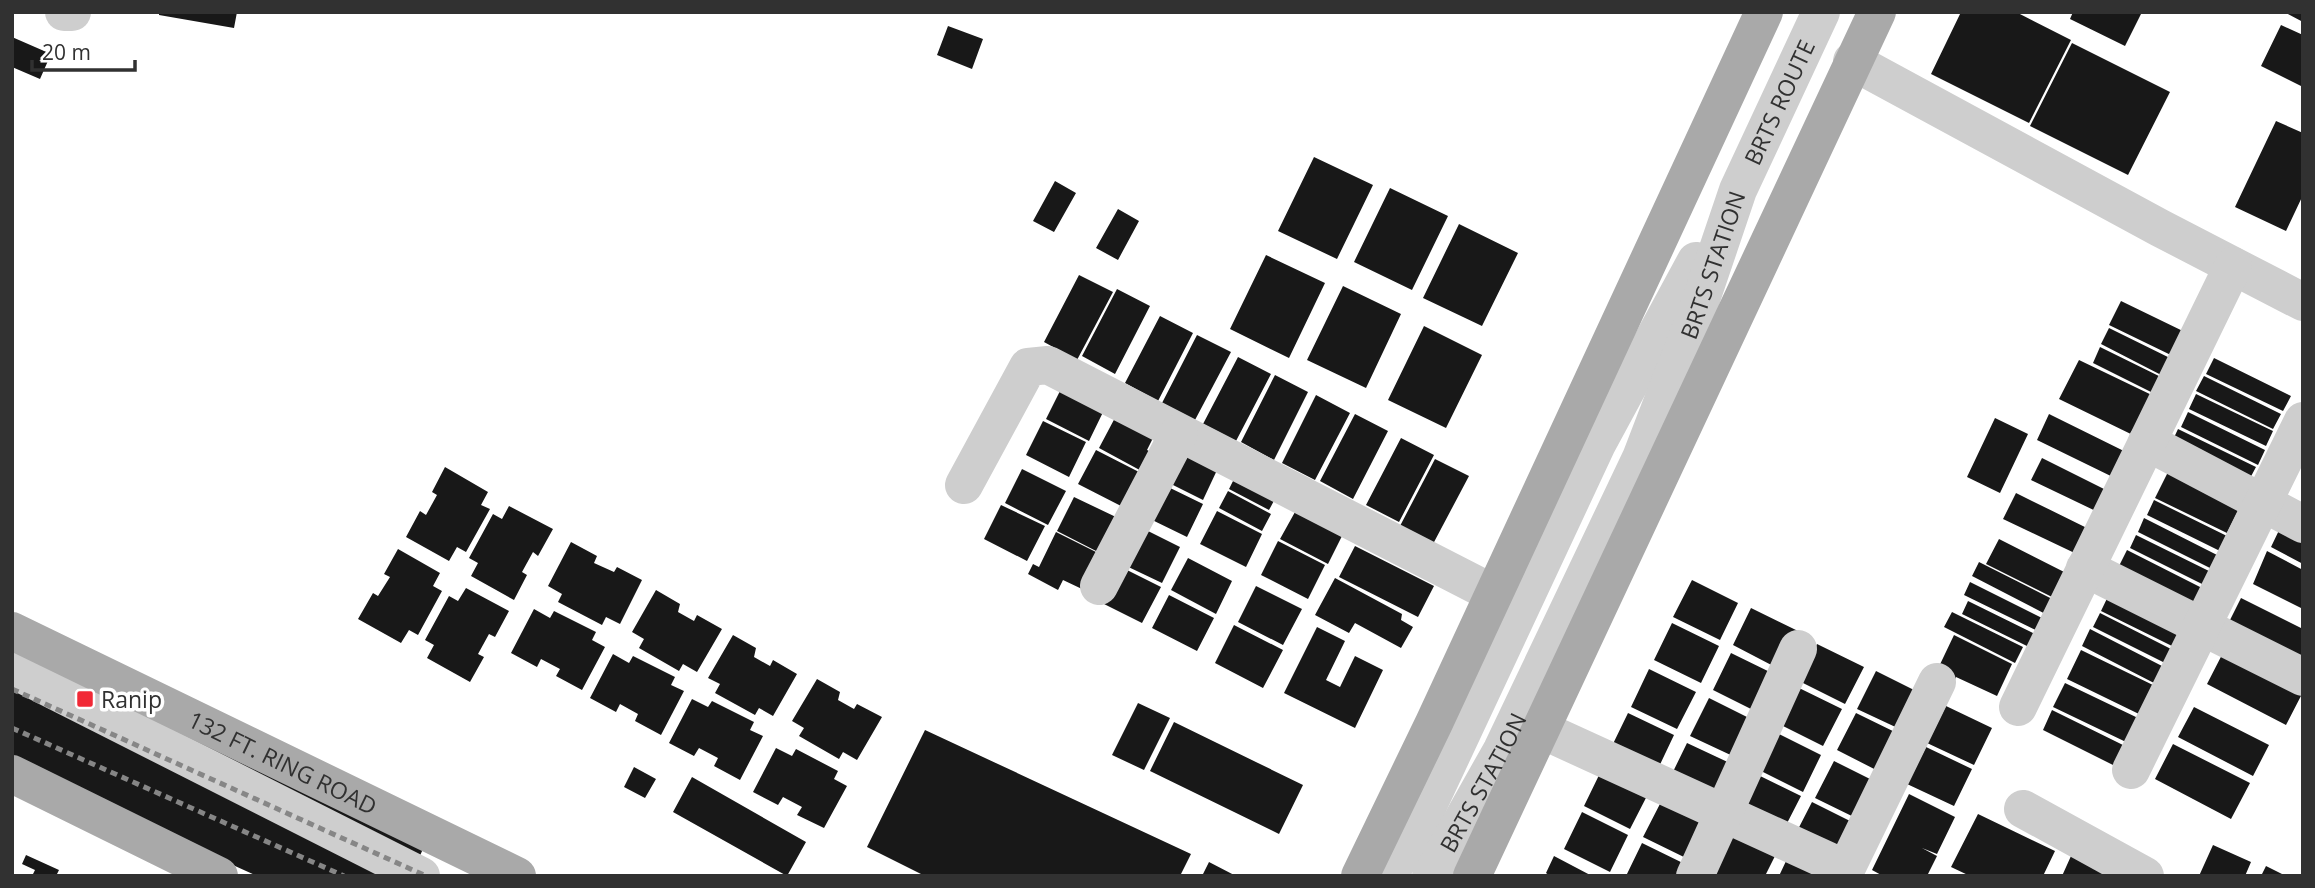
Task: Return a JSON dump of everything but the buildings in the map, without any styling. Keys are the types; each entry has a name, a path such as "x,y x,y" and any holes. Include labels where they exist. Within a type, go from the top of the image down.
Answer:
{"main road":[{"path":"1360,876 1764,12"},
{"path":"1472,876 1877,12"},
{"name":"132 FT. RING ROAD","path":"12,631 517,876"},
{"path":"12,774 219,876"}],"street":[{"path":"64,12 72,12"},
{"name":"BRTS ROUTE","path":"1738,190 1821,12"},
{"path":"1852,61 2303,302"},
{"name":"BRTS STATION","path":"1416,831 1597,444 1663,318 1738,190"},
{"name":"BRTS STATION","path":"1431,876 1502,750 1641,458 1694,320 1738,190"},
{"path":"2018,707 2233,266"},
{"path":"964,485 1028,367 1048,365 1494,594"},
{"path":"2131,770 2303,421"},
{"path":"1099,586 1179,433"},
{"path":"2147,442 2303,524"},
{"path":"2085,568 2303,677"},
{"path":"1695,876 1798,649"},
{"path":"12,669 421,876"},
{"path":"1542,730 1724,813 1844,872 1937,682"},
{"path":"2023,809 2145,876"},
{"path":"1388,876 1416,831"},
{"path":"1401,876 1416,831"},
{"path":"373,851 432,876"}],"railway":[{"path":"12,689 426,876"},
{"path":"12,728 344,876"}],"place":[{"name":"Ranip","path":"85,699"}]}
